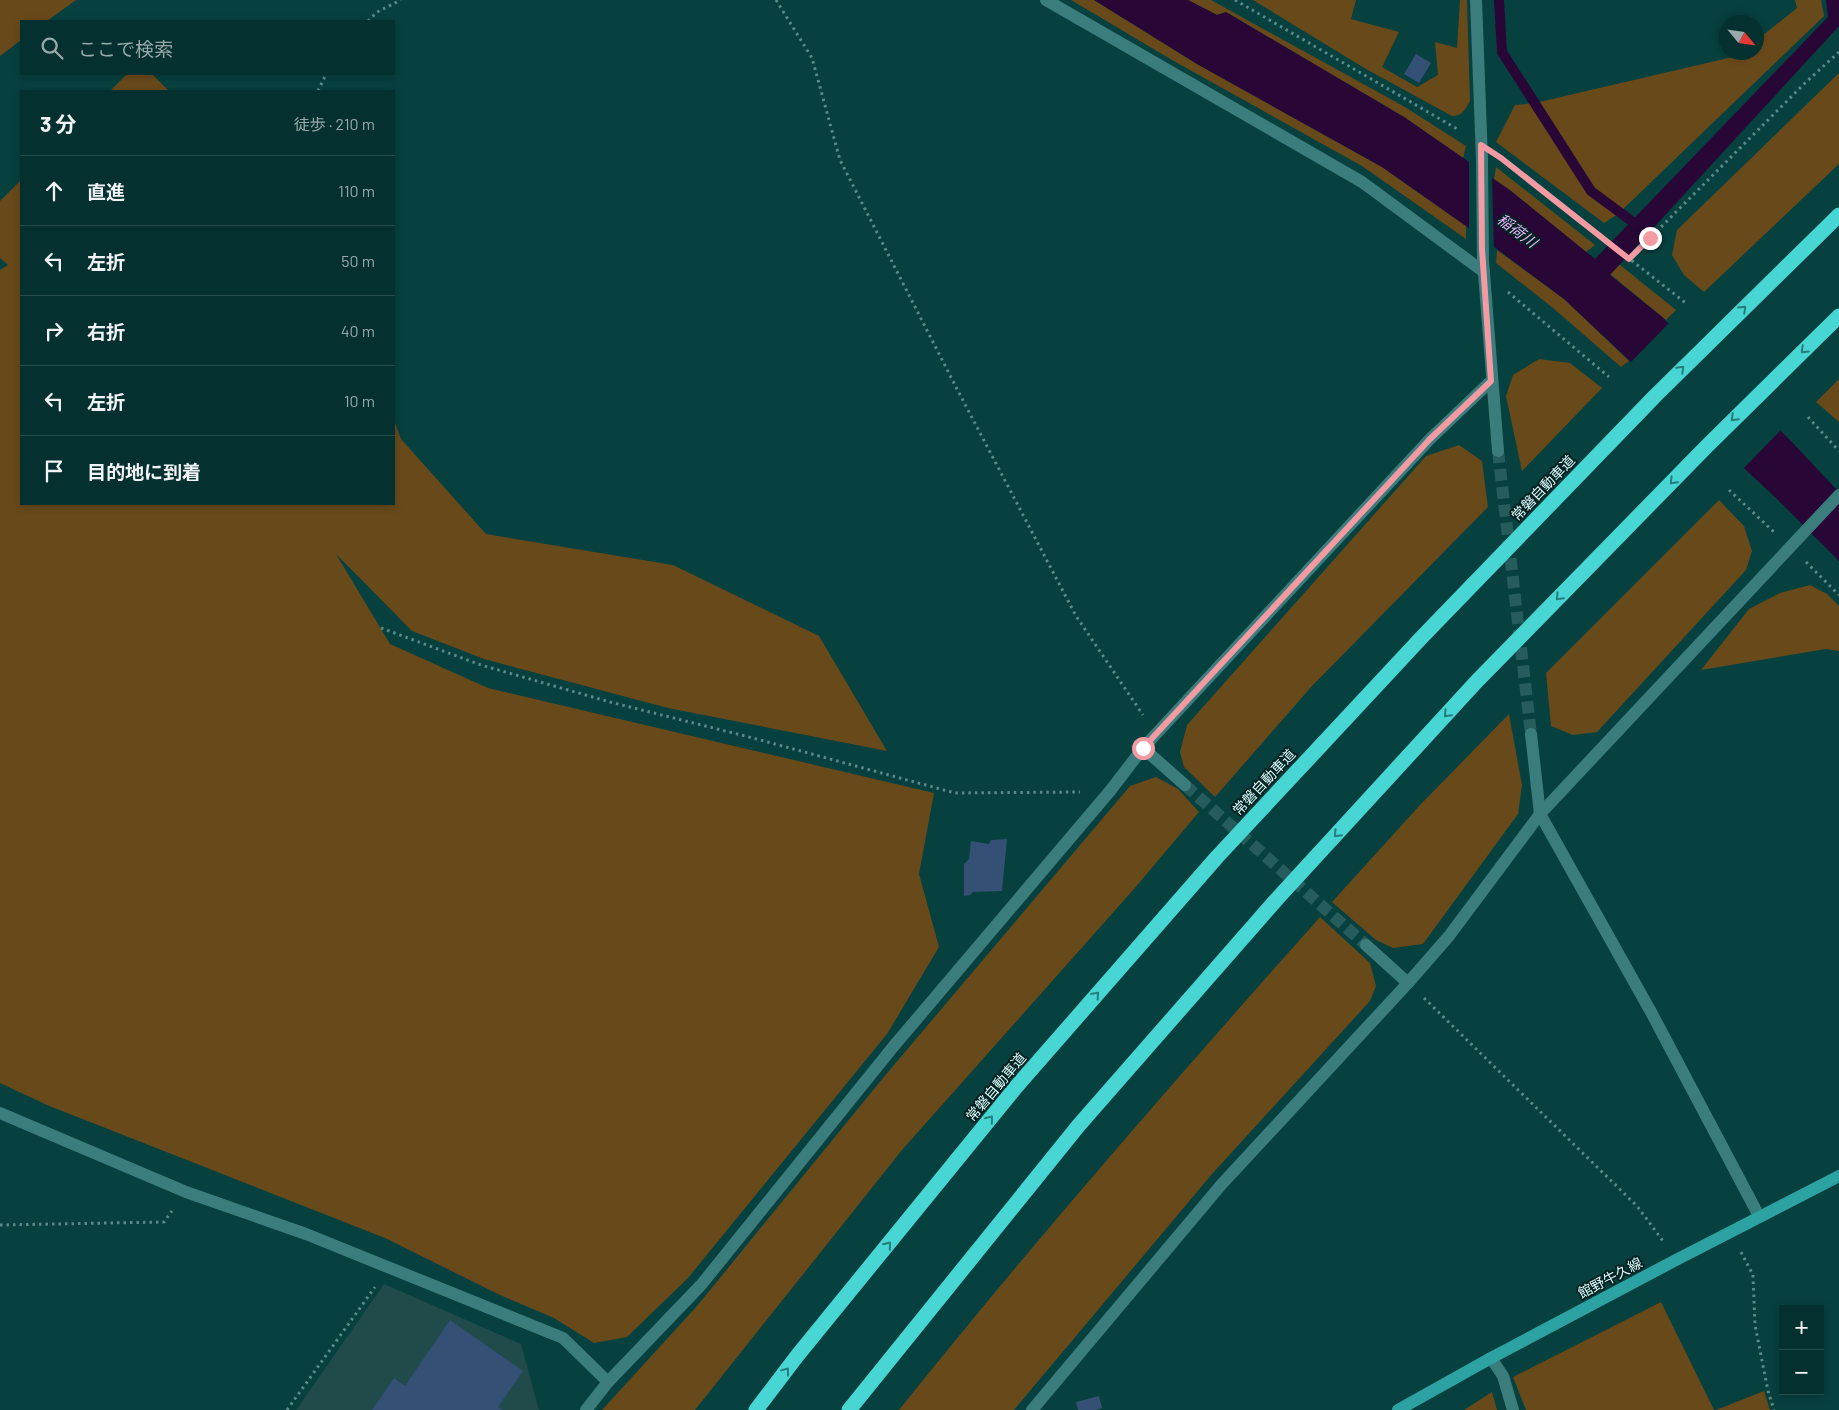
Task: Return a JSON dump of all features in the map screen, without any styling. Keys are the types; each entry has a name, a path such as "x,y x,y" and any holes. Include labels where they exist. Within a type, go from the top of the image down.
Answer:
{"highway":[{"name":"常磐自動車道","path":"756,1410 797,1356 1016,1087 1217,857 1422,637 1655,396 1839,215"},
{"path":"849,1410 1079,1125 1276,900 1477,681 1707,446 1839,316"}],"main road":[{"name":"館野牛久線","path":"1398,1410 1491,1358 1759,1216 1839,1176"}],"street":[{"path":"1046,0 1362,182 1484,272"},
{"path":"1476,0 1482,160 1482,249 1498,451"},
{"path":"586,1410 608,1382 701,1285 893,1047 1110,791 1156,733 1430,439 1491,381"},
{"path":"1032,1410 1221,1185 1408,983 1449,936 1540,814 1839,495"},
{"path":"1530,734 1540,814 1651,1012 1759,1216"},
{"path":"1143,748 1185,784"},
{"path":"1366,946 1408,983"},
{"path":"0,1113 186,1192 306,1234 562,1338 608,1382"},
{"path":"1491,1358 1503,1376 1513,1410"}],"path":[{"path":"369,20 378,12 401,0"},
{"path":"776,0 812,58 840,160 957,389 1076,616 1156,733"},
{"path":"1235,0 1461,131 1501,158 1688,304"},
{"path":"1629,259 1805,83 1839,52"},
{"path":"318,90 326,75"},
{"path":"1484,272 1609,377"},
{"path":"1808,417 1839,451"},
{"path":"1729,490 1794,543 1839,595"},
{"path":"381,628 481,665 573,692 753,738 955,793 1110,791"},
{"path":"1408,983 1637,1206 1664,1242 1674,1261"},
{"path":"0,1224 164,1222 186,1192"},
{"path":"1730,1232 1753,1275 1755,1325 1768,1391 1774,1410"},
{"path":"287,1410 388,1268"}],"shaded area":[{"path":"0,0 76,0 48,20 20,20 20,41 0,56"},
{"path":"1071,0 1094,0 1197,64 1382,167 1466,226 1466,239 1362,166 1172,60"},
{"path":"1188,0 1211,0 1405,107 1466,146 1463,158 1404,117 1226,12 1217,15"},
{"path":"1253,0 1356,0 1351,19 1399,32 1382,67 1417,87 1438,75 1435,42 1457,48 1460,0 1467,0 1470,101 1463,112 1452,116 1366,69"},
{"path":"1795,0 1821,0 1824,16 1618,214 1604,223 1496,142 1515,105 1535,103 1720,60 1764,60 1764,34 1797,8"},
{"path":"1839,73 1839,164 1704,292 1684,275 1672,255 1677,230"},
{"path":"126,75 153,75 168,90 111,90"},
{"path":"1496,167 1595,245 1586,252 1494,179"},
{"path":"20,181 20,505 395,505 395,423 401,439 486,534 673,565 819,636 887,751 668,708 484,659 412,631 336,554 390,644 488,688 934,793 919,874 939,947 887,1034 688,1278 627,1337 594,1343 554,1318 500,1295 385,1238 47,1105 0,1083 0,270 8,265 0,258 0,201"},
{"path":"1497,250 1564,299 1629,361 1621,367 1553,308 1496,263"},
{"path":"1614,260 1676,310 1666,320 1605,270"},
{"path":"1539,359 1570,363 1602,388 1522,471 1506,396 1513,375"},
{"path":"1839,379 1839,422 1816,402"},
{"path":"1459,445 1482,461 1488,507 1312,686 1215,797 1184,767 1180,752 1187,725 1426,456"},
{"path":"1719,500 1744,526 1752,551 1746,570 1597,732 1573,735 1551,726 1546,673"},
{"path":"1810,585 1827,594 1839,606 1839,651 1826,649 1701,670 1749,609 1780,593"},
{"path":"1509,714 1522,785 1518,814 1423,944 1393,948 1376,940 1332,902 1420,805"},
{"path":"1156,777 1178,789 1199,812 1134,889 902,1150 695,1410 602,1410 697,1306 883,1078 1130,786"},
{"path":"1320,917 1370,963 1376,986 1370,1001 1212,1174 1014,1410 899,1410 1001,1284 1106,1161"},
{"path":"384,1284 521,1344 539,1410 296,1410"},
{"path":"1661,1302 1714,1410 1526,1410 1513,1377"},
{"path":"1764,1391 1770,1410 1716,1410"},
{"path":"1492,1392 1497,1410 1464,1410"}],"water":[{"name":"稲荷川","path":"1094,0 1188,0 1217,15 1226,12 1404,117 1511,191 1595,259 1828,17 1826,0 1839,0 1839,26 1610,275 1661,316 1788,438 1839,492 1839,561 1777,499 1564,299 1466,226 1382,167 1197,64"}],"pier":[{"path":"1469,158 1492,175 1494,251 1469,231"},
{"path":"1671,321 1782,429 1742,470 1629,364"}],"building":[{"path":"1416,54 1431,63 1419,83 1404,74"},
{"path":"1007,839 1002,891 973,892 970,895 964,896 964,864 969,859 971,841 989,844 991,840"},
{"path":"450,1320 523,1371 498,1407 503,1410 372,1410 394,1378 405,1386"},
{"path":"1099,1396 1102,1408 1078,1410 1076,1402"}],"waterway":[{"path":"1499,0 1502,52 1591,191 1637,225"}],"tunnel":[{"path":"1498,451 1531,734"},
{"path":"1185,785 1366,945"}],"route":[{"path":"1143,748 1430,439 1491,381 1482,249 1481,145 1501,158 1629,259 1650,238"}]}
